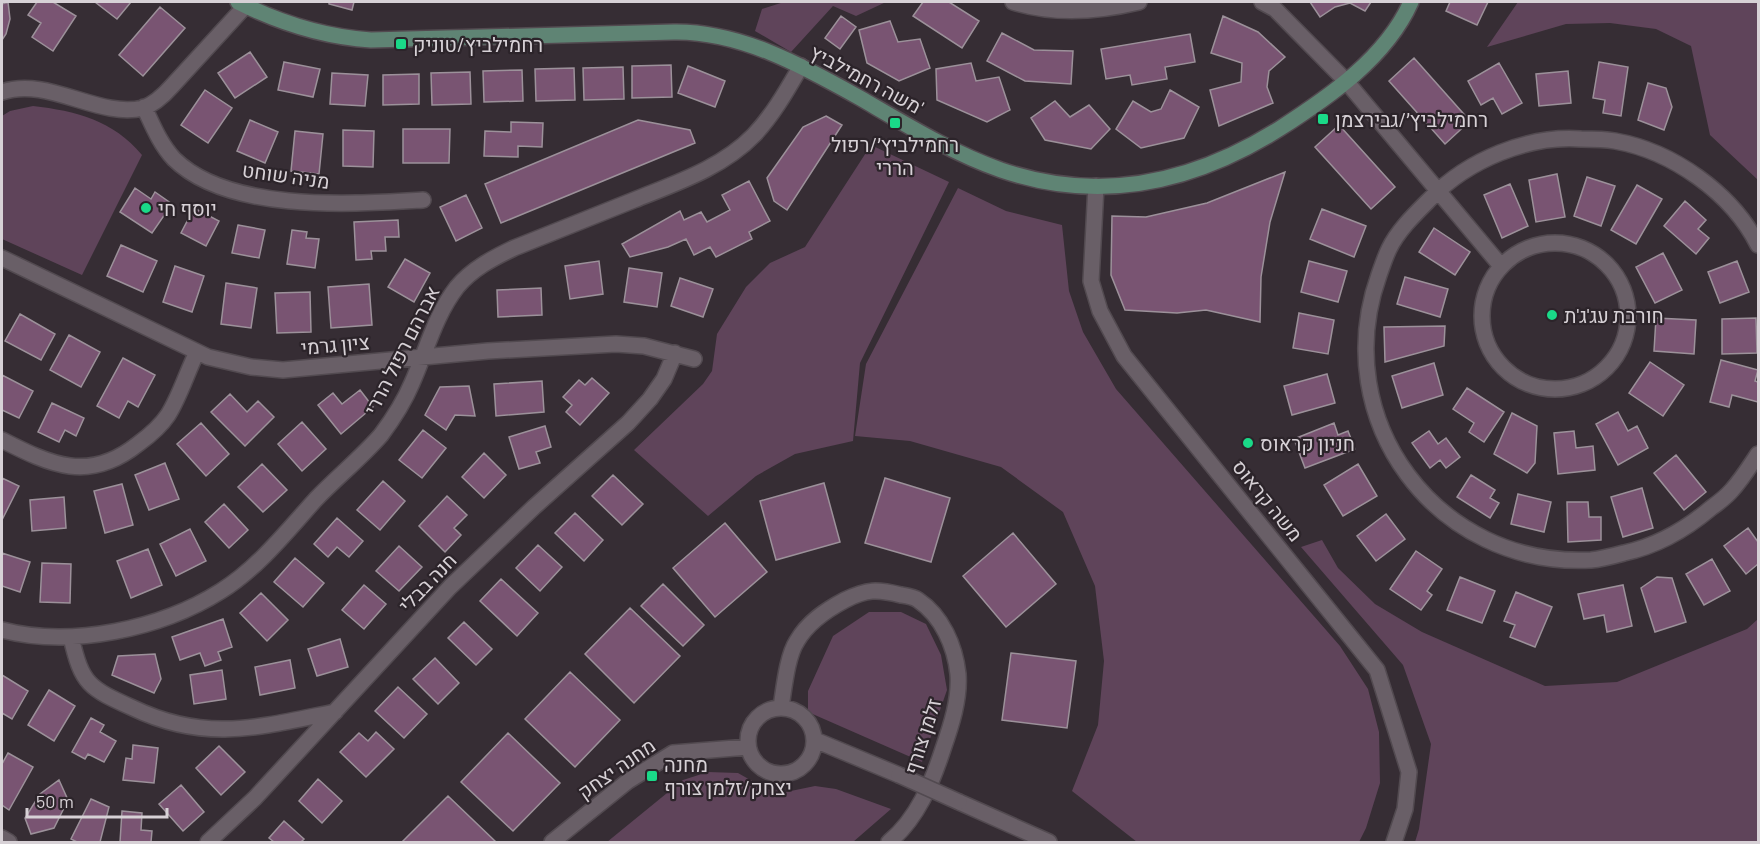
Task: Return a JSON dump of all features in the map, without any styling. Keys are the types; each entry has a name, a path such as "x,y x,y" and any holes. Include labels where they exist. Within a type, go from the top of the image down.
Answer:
{"street":[{"path":"1012,2 1035,9 1064,11 1123,6 1139,2"},
{"path":"1262,2 1275,9 1346,81 1439,189 1501,266"},
{"name":"משה רחמילביץ'","path":"245,3 311,30 329,35 371,40 691,32 745,44 801,66 936,141 1000,170 1055,183 1096,186 1149,183 1192,172 1215,164 1268,136 1325,99 1376,54 1411,2"},
{"path":"2,92 27,88 110,107 132,109 144,107 166,93 245,3"},
{"name":"אברהם רפול הררי","path":"2,630 53,638 109,633 200,602 222,590 248,570 381,435 396,414 412,384 446,305 457,287 471,273 514,248 716,164 754,135 779,103 801,66"},
{"name":"מניה שוחט","path":"144,107 160,142 175,159 188,170 232,189 266,198 307,202 349,204 423,200"},
{"path":"1758,245 1751,230 1713,187 1667,158 1615,141 1567,138 1515,147 1471,166 1439,189 1415,214 1389,248 1367,320 1365,357 1380,428 1397,461 1416,487 1457,524 1488,541 1518,552 1561,560 1594,560 1646,548 1688,528 1731,491 1758,454"},
{"name":"משה קראוס","path":"1096,186 1091,281 1100,311 1124,356 1377,670 1409,772 1405,809 1394,843"},
{"path":"1553,243 1571,244 1596,254 1611,268 1625,294 1628,311 1622,345 1610,364 1593,378 1562,389 1526,384 1509,374 1495,359 1485,341 1481,321 1483,298 1494,274 1501,266 1529,246 1553,243"},
{"name":"ציון גרמי","path":"2,258 208,357 250,367 283,370 423,356 616,344 644,346 694,358"},
{"path":"2,440 52,463 84,467 107,464 154,432 168,414 197,352"},
{"name":"חנה בבלי","path":"208,843 255,798 450,587 534,507 628,423 650,399 664,379 675,353"},
{"name":"זלמן צורף","path":"781,707 784,680 796,642 818,616 840,603 861,592 884,591 917,598 937,617 947,634 958,674 952,724 941,757 918,809 889,843"},
{"path":"71,637 81,674 91,685 106,696 152,717 178,725 236,730 335,712"},
{"path":"781,707 793,709 803,715 811,724 815,740 808,762 799,770 783,775 761,768 753,760 748,747 748,736 759,715 770,709 781,707"},
{"path":"815,740 899,775 1049,843"},
{"name":"מחנה יצחק","path":"552,843 628,781 673,753 748,747"},
{"path":"2,838 9,843"}],"shaded area":[{"path":"784,2 886,2 856,16 833,6 791,52 755,31 762,9"},
{"path":"1518,2 1758,2 1758,180 1710,135 1691,46 1656,29 1610,23 1566,24 1487,47"},
{"path":"33,106 79,114 93,119 119,133 142,155 82,275 2,239 2,116 10,111"},
{"path":"871,145 949,182 860,363 853,441 795,454 756,476 708,516 634,450 703,384 712,371 717,334 746,287 770,263 805,247"},
{"path":"958,188 1006,211 1062,225 1069,291 1083,332 1116,389 1340,646 1368,689 1379,732 1380,783 1366,828 1359,842 1137,842 1072,791 1098,725 1104,661 1095,586 1063,512 1001,467 910,441 855,436 866,364"},
{"path":"1322,540 1338,568 1375,604 1422,632 1545,686 1617,682 1747,629 1758,619 1758,842 1415,842 1419,829 1431,744 1403,665 1301,547"},
{"path":"869,612 901,612 926,624 941,655 947,690 922,762 808,712 808,691 833,636"},
{"path":"708,772 738,773 766,789 786,792 815,786 836,789 891,809 853,842 607,842 683,780"}],"building":[{"path":"8,2 10,19 2,40 2,4"},
{"path":"37,2 53,2 76,16 53,51 32,37 41,23 28,15"},
{"path":"95,2 131,2 117,19"},
{"path":"329,2 354,2 352,10 329,4"},
{"path":"923,2 949,2 979,21 962,48 913,16"},
{"path":"1310,2 1371,2 1365,11 1350,3 1335,7 1320,17"},
{"path":"1450,2 1488,2 1477,25 1446,11"},
{"path":"160,7 185,28 143,76 119,55"},
{"path":"841,16 856,27 840,49 825,38"},
{"path":"1223,16 1258,32 1285,57 1269,71 1267,87 1273,103 1219,126 1210,90 1241,82 1242,63 1211,53"},
{"path":"890,21 898,42 920,39 930,68 899,81 867,63 859,30"},
{"path":"1002,33 1034,50 1073,51 1071,84 1025,81 987,61"},
{"path":"1190,34 1195,62 1165,67 1167,79 1132,85 1130,75 1106,79 1101,49"},
{"path":"250,52 267,77 235,98 218,73"},
{"path":"1414,58 1470,121 1445,144 1389,81"},
{"path":"284,62 320,69 313,97 278,90"},
{"path":"1599,62 1628,67 1621,116 1603,113 1605,100 1593,98"},
{"path":"971,63 976,81 999,77 1010,110 987,122 937,100 936,69"},
{"path":"1499,63 1522,103 1502,114 1493,98 1481,105 1468,81"},
{"path":"671,65 672,97 632,98 632,66"},
{"path":"688,66 725,81 715,107 678,93"},
{"path":"623,67 624,99 584,100 583,68"},
{"path":"574,68 575,100 536,101 535,69"},
{"path":"522,70 523,101 484,102 483,71"},
{"path":"1568,71 1571,103 1539,106 1536,74"},
{"path":"470,72 471,104 432,105 431,73"},
{"path":"332,73 368,75 365,106 330,104"},
{"path":"419,74 419,104 383,105 383,75"},
{"path":"1648,83 1666,88 1672,107 1664,130 1638,120"},
{"path":"205,90 232,108 208,143 181,125"},
{"path":"1170,90 1199,107 1184,138 1141,148 1116,129 1133,101 1151,112 1161,109"},
{"path":"1055,101 1070,117 1089,105 1110,129 1091,149 1045,140 1031,118"},
{"path":"826,116 842,125 787,210 774,201 767,178 803,127"},
{"path":"250,120 278,132 265,163 237,151"},
{"path":"638,120 690,130 695,143 501,223 485,184"},
{"path":"511,122 543,123 542,147 518,146 518,157 484,156 485,131 511,132"},
{"path":"1339,125 1395,187 1371,209 1315,147"},
{"path":"403,129 450,129 449,163 403,163"},
{"path":"343,130 374,131 373,167 343,166"},
{"path":"295,131 323,134 319,174 291,171"},
{"path":"1285,172 1270,222 1261,277 1260,322 1206,310 1177,313 1125,310 1111,275 1112,216 1146,217 1207,203"},
{"path":"1557,174 1565,217 1536,222 1529,180"},
{"path":"1587,177 1615,186 1601,226 1574,216"},
{"path":"749,181 770,221 749,232 752,239 716,257 710,247 694,255 686,239 668,247 630,257 622,244 680,211 684,220 701,212 707,222 730,210 722,195"},
{"path":"1510,184 1528,226 1502,238 1484,195"},
{"path":"1637,185 1662,199 1636,244 1611,230"},
{"name":"יוסף חי","path":"135,188 151,199 155,192 172,204 152,233 120,212"},
{"path":"466,195 482,228 456,241 440,207"},
{"path":"1685,201 1706,220 1698,229 1709,238 1696,254 1664,226"},
{"path":"194,208 219,221 206,246 181,233"},
{"path":"1322,209 1366,226 1354,257 1310,239"},
{"path":"398,220 399,237 385,237 386,251 371,251 372,259 356,260 354,222"},
{"path":"238,225 265,230 259,258 232,253"},
{"path":"1434,228 1470,252 1455,275 1419,252"},
{"path":"292,230 307,232 306,238 319,239 315,268 287,264"},
{"path":"121,245 157,261 143,292 107,276"},
{"path":"1663,253 1682,290 1655,303 1636,267"},
{"path":"405,259 430,273 414,302 388,287"},
{"path":"599,261 603,294 570,299 565,266"},
{"path":"1309,261 1347,271 1338,302 1301,292"},
{"path":"1737,261 1749,292 1720,303 1708,272"},
{"path":"175,266 204,276 192,312 163,302"},
{"path":"629,268 662,273 657,307 624,302"},
{"path":"1405,277 1448,289 1440,317 1397,304"},
{"path":"680,278 713,289 703,317 671,306"},
{"path":"226,283 257,288 251,328 221,324"},
{"path":"369,284 372,325 331,328 328,287"},
{"path":"541,288 542,315 498,317 497,290"},
{"path":"310,292 311,332 277,333 275,293"},
{"path":"1299,313 1334,320 1328,354 1293,348"},
{"path":"20,314 55,334 41,360 5,341"},
{"path":"1656,318 1696,320 1694,354 1654,351"},
{"path":"1756,318 1757,353 1722,354 1722,319"},
{"path":"1445,326 1444,346 1385,362 1384,327"},
{"path":"69,335 100,352 81,387 50,370"},
{"path":"123,358 155,375 138,407 128,401 119,418 97,406"},
{"path":"1721,360 1758,370 1755,381 1758,382 1758,402 1732,395 1729,407 1710,402"},
{"path":"1650,362 1684,385 1663,416 1629,393"},
{"path":"1434,363 1443,395 1402,408 1392,376"},
{"path":"1327,374 1335,403 1292,415 1284,386"},
{"path":"2,375 33,391 19,418 2,410"},
{"path":"592,378 609,393 580,425 566,412 572,405 563,397 579,380 585,385"},
{"path":"542,381 544,412 496,416 494,384"},
{"path":"469,386 475,416 455,415 446,430 425,415 440,387"},
{"path":"1467,388 1504,412 1484,442 1469,432 1474,423 1453,409"},
{"path":"360,390 373,407 341,434 318,405 333,393 342,404"},
{"path":"230,394 247,412 258,401 274,417 245,446 211,412"},
{"path":"52,403 84,418 76,436 65,430 59,442 38,432"},
{"path":"1618,412 1628,431 1637,426 1648,448 1618,465 1596,424"},
{"path":"1512,413 1537,426 1535,463 1527,473 1494,454"},
{"path":"302,422 326,449 302,471 278,444"},
{"path":"201,423 229,454 206,476 177,444"},
{"path":"1334,423 1338,435 1348,431 1355,449 1305,468 1294,439"},
{"path":"545,426 551,447 536,452 540,463 519,469 509,437"},
{"path":"423,430 446,448 422,478 399,460"},
{"path":"1429,431 1438,444 1446,438 1460,457 1446,468 1440,460 1430,468 1412,443"},
{"path":"1574,431 1576,448 1593,446 1595,470 1558,474 1554,433"},
{"path":"484,453 506,475 484,498 462,477"},
{"path":"1676,455 1706,492 1684,510 1654,473"},
{"path":"165,463 179,499 149,510 135,475"},
{"path":"262,464 287,490 263,512 238,487"},
{"path":"1358,464 1377,496 1343,516 1324,485"},
{"path":"613,475 643,504 622,525 592,496"},
{"path":"1471,475 1495,490 1490,498 1499,503 1490,518 1457,497"},
{"path":"2,478 19,486 2,520"},
{"path":"885,478 950,498 931,562 865,543"},
{"path":"383,481 405,501 380,530 357,510"},
{"path":"824,483 840,542 776,560 760,501"},
{"path":"122,484 133,525 105,533 94,491"},
{"path":"1642,488 1653,528 1623,537 1611,497"},
{"path":"1518,494 1551,502 1544,532 1511,524"},
{"path":"447,496 467,515 454,528 461,535 445,552 419,526"},
{"path":"64,497 66,528 32,531 30,500"},
{"path":"1567,502 1588,502 1589,517 1601,517 1601,540 1568,542"},
{"path":"224,504 248,530 229,548 205,522"},
{"path":"575,513 603,540 584,561 555,533"},
{"path":"1386,514 1405,539 1376,561 1357,536"},
{"path":"337,518 363,541 349,557 337,547 328,557 314,544"},
{"path":"725,523 767,572 715,617 673,568"},
{"path":"1748,528 1758,542 1758,564 1746,574 1724,546"},
{"path":"190,529 206,561 176,576 160,544"},
{"path":"1013,533 1056,584 1006,627 963,576"},
{"path":"538,545 562,567 540,591 516,568"},
{"path":"399,546 422,567 399,591 376,571"},
{"path":"148,549 162,585 131,598 117,561"},
{"path":"1416,551 1442,569 1427,591 1432,595 1421,610 1390,589"},
{"path":"2,553 30,562 20,592 2,586"},
{"path":"295,558 324,583 303,607 274,582"},
{"path":"1712,559 1730,591 1704,605 1686,574"},
{"path":"42,563 71,564 70,603 40,602"},
{"path":"1460,577 1495,591 1482,623 1447,610"},
{"path":"1657,577 1672,578 1686,622 1655,632 1641,588"},
{"path":"501,579 538,613 517,636 480,601"},
{"path":"663,584 704,625 683,646 641,606"},
{"path":"364,585 386,604 364,629 342,610"},
{"path":"1623,585 1632,626 1607,632 1604,615 1584,619 1578,594"},
{"path":"1516,592 1552,607 1535,647 1510,637 1515,625 1504,621"},
{"path":"261,593 288,620 267,641 240,613"},
{"path":"630,608 680,656 634,703 585,654"},
{"path":"223,619 232,647 218,652 221,660 205,666 200,653 180,660 172,637"},
{"path":"464,622 492,649 476,665 448,638"},
{"path":"340,639 348,667 317,676 308,649"},
{"path":"1011,653 1076,661 1067,728 1002,720"},
{"path":"155,654 161,679 154,693 112,675 118,656"},
{"path":"435,658 459,683 438,704 413,679"},
{"path":"290,660 295,688 260,695 255,667"},
{"path":"222,670 226,699 194,704 190,675"},
{"path":"570,672 620,720 575,767 525,719"},
{"path":"2,675 28,691 12,719 2,713"},
{"path":"398,687 427,714 404,738 375,711"},
{"path":"49,690 75,706 54,741 28,725"},
{"path":"91,718 104,725 100,732 116,741 104,762 88,754 85,759 72,752"},
{"path":"376,732 394,749 366,777 340,752 359,733 368,741"},
{"path":"508,733 560,783 513,831 461,782"},
{"path":"133,745 158,748 154,783 123,780 126,758 132,759"},
{"path":"219,746 245,772 221,795 196,768"},
{"path":"8,753 33,767 9,810 2,805 2,764"},
{"path":"318,779 342,801 322,823 299,801"},
{"path":"59,780 68,800 54,828 31,834 25,818 40,794"},
{"path":"181,785 204,812 183,831 159,804"},
{"path":"448,796 496,842 402,842"},
{"path":"91,799 109,807 100,842 77,842 71,839"},
{"path":"122,811 142,813 141,830 152,831 151,842 120,842"},
{"path":"284,821 304,839 301,842 274,842 269,838"}],"place":[{"name":"רחמילביץ/טוניק","path":"401,44"},
{"name":"רחמילביץ׳/גבירצמן","path":"1323,119"},
{"name":"רחמילביץ׳/רפול הררי","path":"895,123"},
{"name":"יוסף חי","path":"146,208"},
{"name":"חורבת עג'ג'ת","path":"1552,315"},
{"name":"חניון קראוס","path":"1248,443"},
{"name":"מחנה יצחק/זלמן צורף","path":"652,776"}]}
